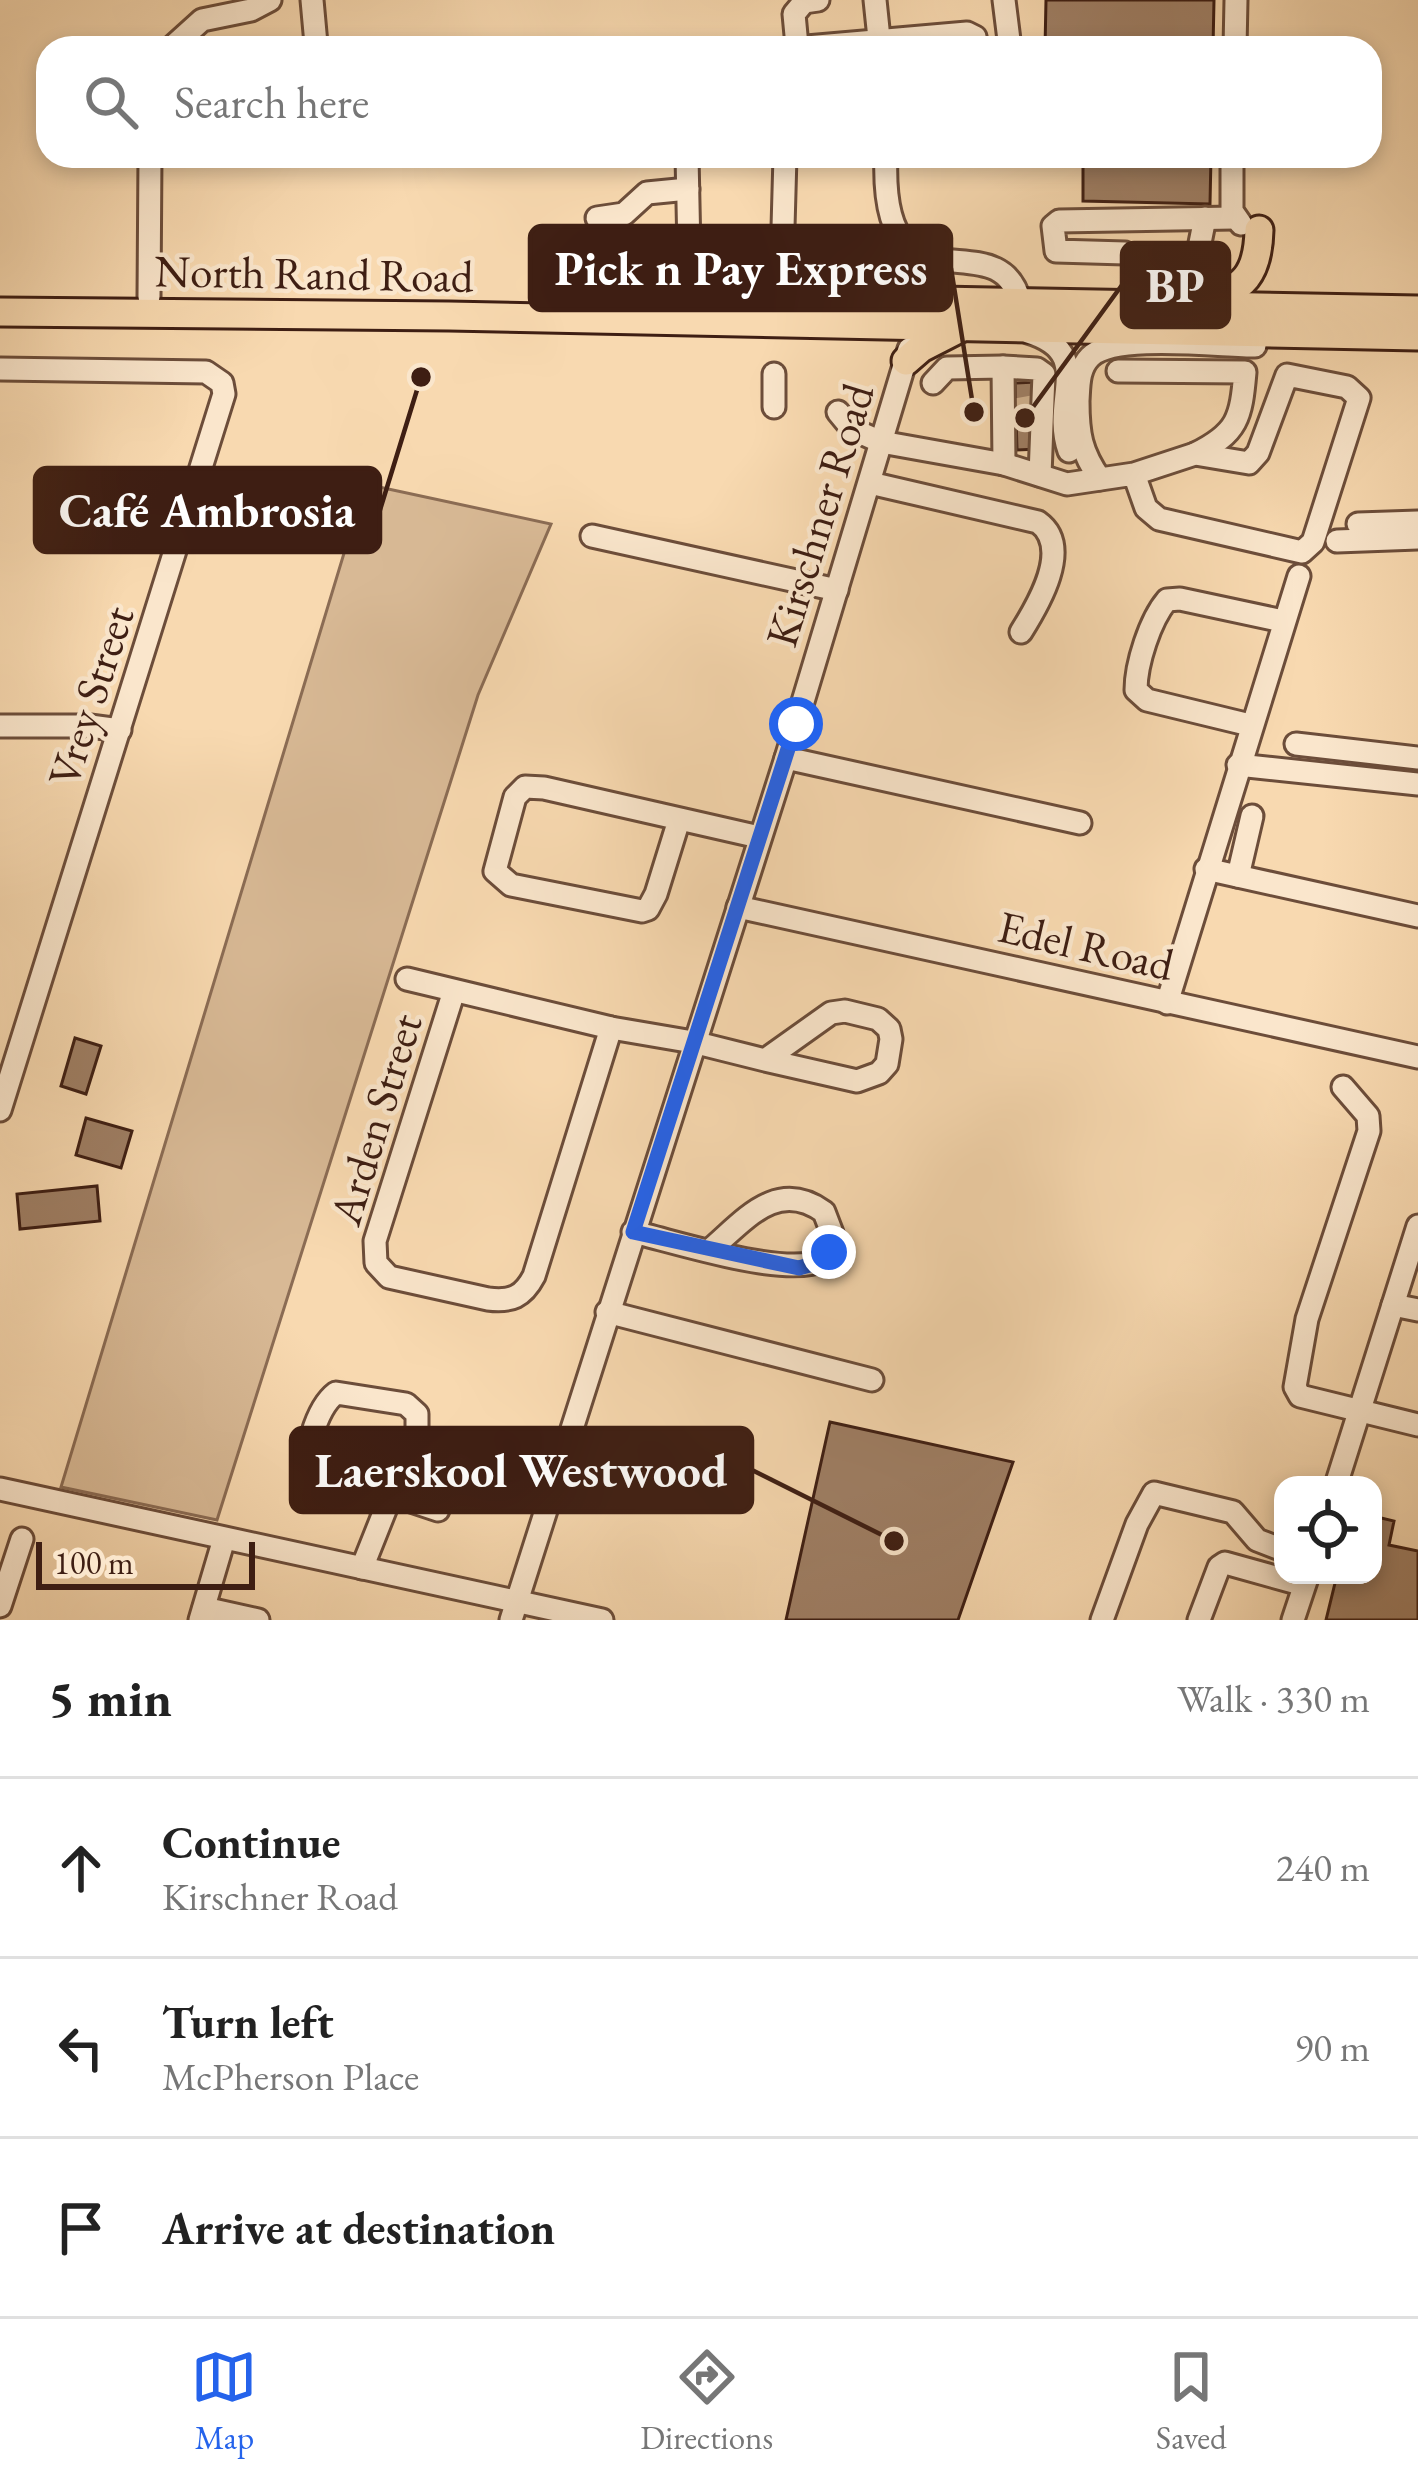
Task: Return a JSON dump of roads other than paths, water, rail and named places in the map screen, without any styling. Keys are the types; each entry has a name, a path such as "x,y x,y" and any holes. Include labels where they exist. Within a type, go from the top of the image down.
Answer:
{"main road":[{"path":"1114,304 1226,294 1248,280 1253,270 1247,224"},
{"name":"North Rand Road","path":"0,295 520,302 781,299 1018,315 1416,327"},
{"path":"1301,309 1418,297"},
{"path":"695,299 889,309 905,314 914,325"},
{"name":"North Rand Road","path":"0,312 965,325 1114,304 1301,309 1416,327"},
{"path":"883,324 907,358 965,325"}],"street":[{"path":"184,36 202,20 251,10 270,0"},
{"path":"312,0 315,36"},
{"path":"795,36 794,14 803,2 818,0"},
{"path":"875,0 879,36"},
{"path":"1004,0 1008,36"},
{"path":"1234,36 1236,0"},
{"path":"148,297 150,168"},
{"path":"687,168 695,299"},
{"path":"781,299 785,168"},
{"path":"887,168 890,212 903,244 925,257 996,268 1013,281 1018,315 1062,350 1067,370 1041,402 1004,464"},
{"path":"1125,253 1056,251 1053,226 1059,221 1205,218 1247,224 1235,168"},
{"path":"597,218 624,214 647,193 688,189"},
{"path":"1195,268 1205,218"},
{"name":"Kirschner Road","path":"514,1611 786,758 914,325"},
{"path":"1041,402 1109,347 1348,345 1416,327"},
{"path":"1003,367 1041,402 1094,481"},
{"path":"933,383 947,368 1036,369 1044,374 1040,475"},
{"name":"Vrey Street","path":"0,369 190,370 215,376 222,383 223,405 0,1110"},
{"path":"1118,371 1287,374 1347,387 1360,403 1313,542 1306,550 1296,553 1159,519 1146,508 1134,474"},
{"path":"838,412 852,429 881,442 1004,464 1067,484 1134,474 1217,443 1242,409 1245,372"},
{"path":"774,374 774,407"},
{"path":"1195,454 1244,465 1254,459 1287,374"},
{"path":"870,483 1047,528 1053,544 1050,566 1038,605 1021,632"},
{"path":"1358,524 1418,522"},
{"path":"592,536 837,590"},
{"path":"1337,541 1418,538"},
{"path":"1166,1003 1298,576"},
{"path":"1250,725 1147,700 1136,690 1137,675 1157,614 1167,600 1283,621"},
{"path":"0,726 120,730"},
{"path":"1296,744 1418,758"},
{"path":"786,758 1080,823"},
{"path":"1238,765 1418,784"},
{"path":"679,820 656,894 642,911 511,885 495,871 515,797 525,787 759,837"},
{"path":"1238,876 1252,816"},
{"path":"1206,868 1418,916"},
{"name":"Edel Road","path":"738,907 1418,1057"},
{"name":"Arden Street","path":"407,980 857,1081 869,1079 887,1064 889,1029 878,1019 845,1010 831,1013 765,1060"},
{"name":"Arden Street","path":"454,991 375,1241 376,1263 389,1276 502,1301 522,1294 534,1276 611,1028"},
{"path":"1343,1087 1370,1119 1369,1131 1307,1319 1296,1391 1304,1398 1418,1426"},
{"path":"633,1232 710,1250 799,1268 823,1261 832,1233 824,1212 799,1199 784,1198 760,1206 710,1250"},
{"path":"1339,1476 1418,1226"},
{"path":"1393,1304 1418,1310"},
{"path":"607,1312 872,1380"},
{"path":"362,1568 389,1500 417,1430 417,1414 406,1404 344,1392 330,1396 307,1458 308,1482 389,1500 438,1510"},
{"path":"0,1490 362,1568 514,1611 602,1620"},
{"path":"1102,1620 1137,1524 1154,1493 1233,1512 1257,1540 1274,1547"},
{"path":"0,1606 22,1539"},
{"path":"224,1539 202,1614 258,1620"},
{"path":"1198,1620 1217,1571 1225,1563 1274,1573"},
{"path":"1293,1620 1305,1584"}],"tunnel":[{"path":"1015,409 1037,405"}],"place":[{"name":"Café Ambrosia","path":"421,377"},
{"name":"Pick n Pay Express","path":"974,412"},
{"name":"BP","path":"1025,418"},
{"name":"Laerskool Westwood","path":"894,1541"}]}
